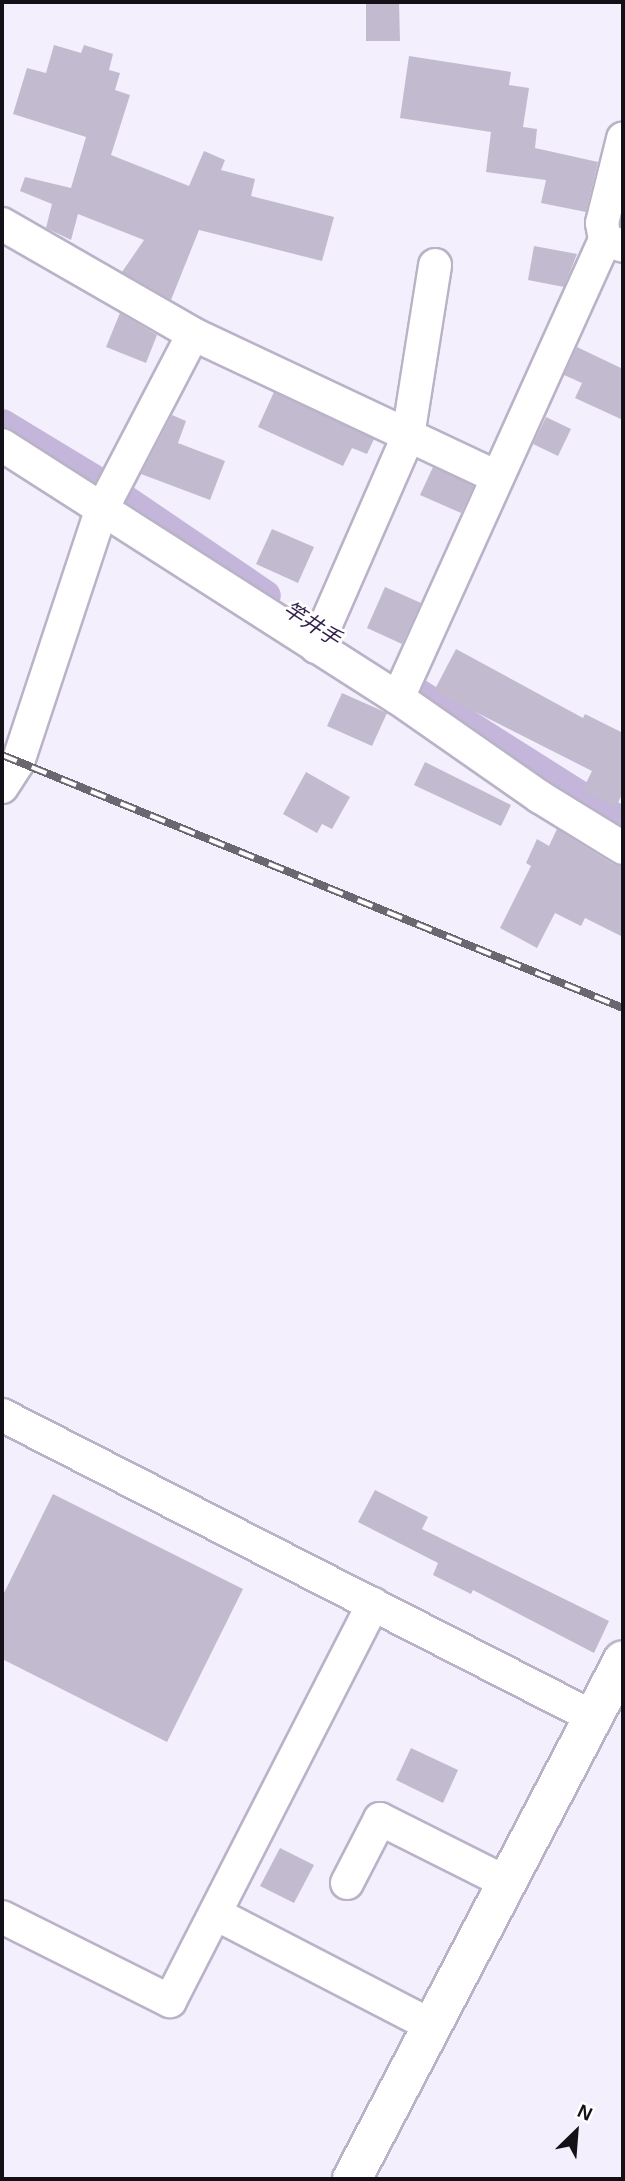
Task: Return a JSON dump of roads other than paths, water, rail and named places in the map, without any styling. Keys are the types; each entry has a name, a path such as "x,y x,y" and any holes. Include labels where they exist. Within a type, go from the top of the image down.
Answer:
{"street":[{"path":"398,698 498,477 614,243 602,223 623,139"},
{"path":"2,224 193,334 498,477"},
{"path":"316,647 408,436 435,265"},
{"path":"2,787 18,762 101,511 193,334"},
{"path":"2,445 101,511 398,698 540,797 623,848"},
{"path":"2,1415 593,1717"},
{"path":"2,1917 170,2001 373,1604"},
{"path":"352,2179 623,1660"},
{"path":"347,1883 380,1819 507,1883"},
{"path":"216,1914 432,2026"}],"waterway":[{"name":"竿井手","path":"2,425 106,488 265,596"},
{"name":"竿井手","path":"414,692 623,824"}],"railway":[{"path":"2,755 623,1008"}]}
